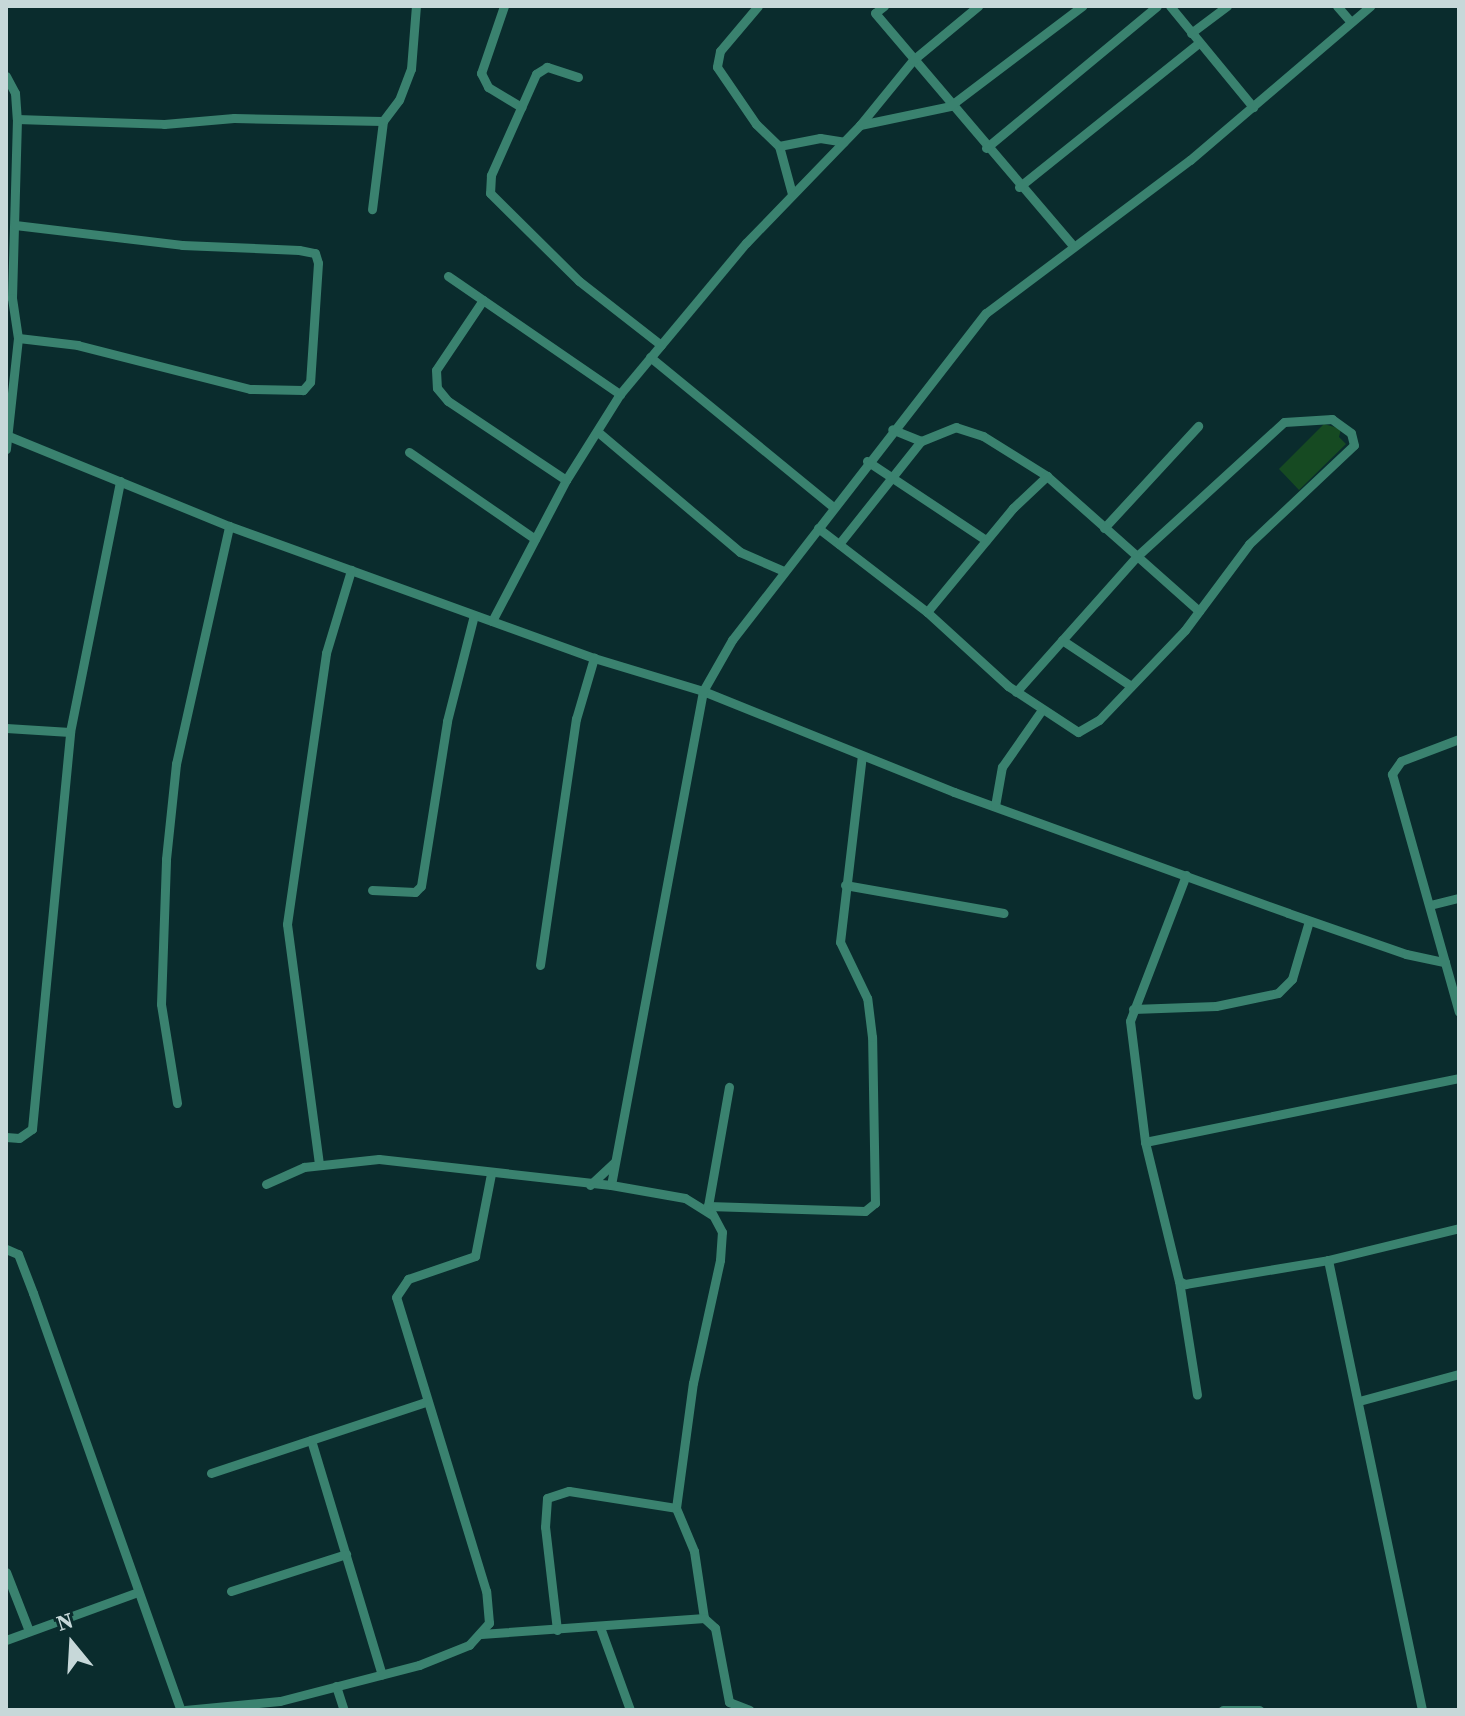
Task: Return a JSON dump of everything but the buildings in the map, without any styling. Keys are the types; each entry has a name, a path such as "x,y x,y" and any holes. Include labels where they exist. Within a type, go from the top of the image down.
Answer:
{"street":[{"path":"372,209 383,121 399,100 411,69 416,6"},
{"path":"504,6 481,73 488,87 521,107"},
{"path":"884,6 872,10 950,106 1073,246"},
{"path":"492,621 566,480 620,394 792,194 860,125 913,60 978,6"},
{"path":"860,125 950,106 1082,6"},
{"path":"986,148 1157,6"},
{"path":"1170,6 1253,107"},
{"path":"1191,33 1227,6"},
{"path":"1337,6 1351,22"},
{"path":"611,1185 703,691 732,640 867,461 986,313 1253,107 1370,6"},
{"path":"757,7 720,51 717,67 756,124 779,146 792,194"},
{"path":"1019,187 1199,43"},
{"path":"578,77 541,69 491,175 490,193 579,281 661,345"},
{"path":"6,76 15,93 17,119 12,298 18,338 6,449"},
{"path":"17,119 150,124 234,118 383,121"},
{"path":"779,146 820,138 844,142"},
{"path":"15,225 182,245 249,244 312,251 318,263 310,382 303,390 250,389 78,345 18,338"},
{"path":"448,276 620,394"},
{"path":"483,300 436,370 437,388 448,401 566,480"},
{"path":"650,357 833,507"},
{"path":"818,528 927,612 1016,692 1041,711 1078,732 1099,720 1131,686 1199,611 1249,544 1348,453 1351,433 1332,419 1317,416 1284,422 1137,556 1016,692"},
{"path":"1104,528 1198,426"},
{"path":"839,544 921,441 948,428 963,428 1047,476 1199,611"},
{"path":"892,429 921,441"},
{"path":"598,432 740,552 784,571"},
{"path":"8,436 229,526 594,658 703,691 862,756 1309,921 1445,962"},
{"path":"409,452 535,539"},
{"path":"867,461 986,540"},
{"path":"927,612 986,540 1047,476"},
{"path":"6,1137 19,1138 32,1129 70,732 120,481"},
{"path":"177,1103 161,1004 166,859 176,764 229,526"},
{"path":"319,1164 287,924 326,653 351,570"},
{"path":"372,890 415,892 421,886 447,721 474,615"},
{"path":"1062,640 1131,686"},
{"path":"540,965 576,719 594,658"},
{"path":"995,806 1002,767 1041,711"},
{"path":"6,728 70,732"},
{"path":"1459,739 1401,761 1392,774 1459,1012"},
{"path":"266,1184 319,1164 379,1159 491,1174 611,1185 685,1198 709,1210 865,1211 875,1203 872,1037 867,998 840,942 862,756"},
{"path":"1186,875 1130,1021 1145,1142 1179,1281 1197,1395"},
{"path":"845,885 1004,913"},
{"path":"1430,905 1459,898"},
{"path":"1133,1009 1216,1006 1278,993 1292,979 1309,921"},
{"path":"1145,1142 1459,1078"},
{"path":"729,1087 709,1210 722,1232 720,1260 693,1383 676,1508 694,1551 704,1618 715,1628 729,1706 750,1710"},
{"path":"590,1185 614,1163"},
{"path":"481,1634 491,1611 486,1591 396,1297 408,1279 475,1256 491,1174"},
{"path":"1179,1281 1328,1260 1459,1228"},
{"path":"6,1249 18,1254 183,1710 280,1701 382,1675 452,1654 481,1634 704,1618"},
{"path":"1328,1260 1422,1710"},
{"path":"1359,1401 1459,1374"},
{"path":"211,1473 426,1402"},
{"path":"311,1440 382,1675"},
{"path":"557,1630 545,1527 547,1498 569,1491 676,1508"},
{"path":"231,1591 346,1554"},
{"path":"6,1572 29,1631"},
{"path":"6,1640 138,1592"},
{"path":"600,1627 630,1710"},
{"path":"336,1686 344,1710"},
{"path":"1223,1710 1259,1710"}],"green space":[{"path":"1324,424 1341,429 1339,437 1346,444 1299,490 1279,469"}]}
